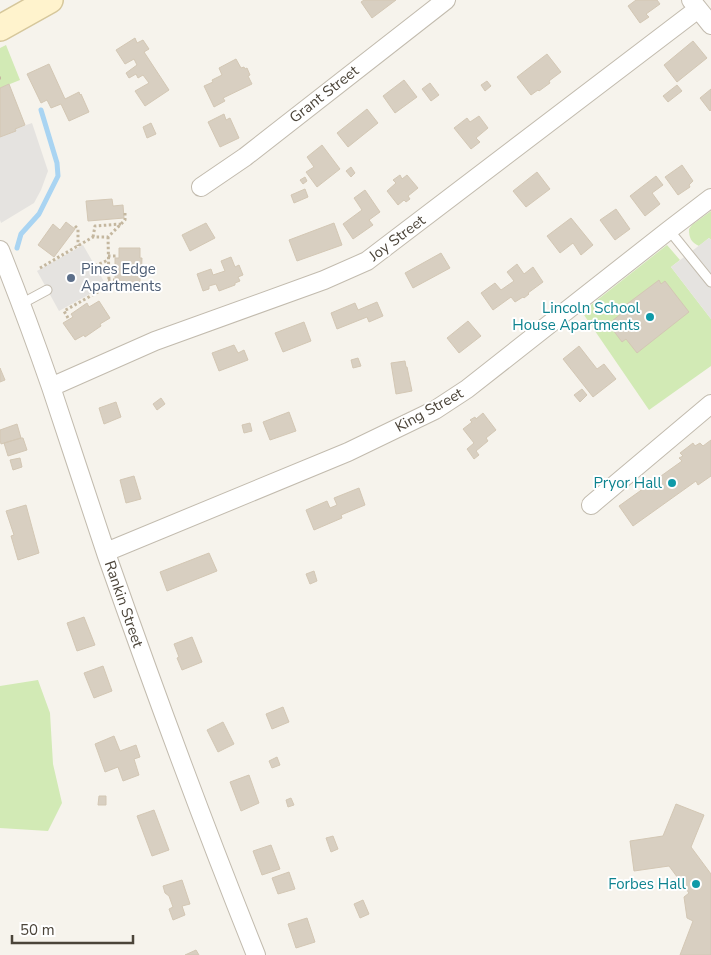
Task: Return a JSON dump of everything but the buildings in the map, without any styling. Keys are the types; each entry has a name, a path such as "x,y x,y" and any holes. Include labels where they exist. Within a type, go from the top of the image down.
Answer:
{"main road":[{"path":"0,28 50,0"}],"street":[{"name":"Grant Street","path":"201,187 245,157 446,0"},
{"path":"695,4 711,25"},
{"name":"Joy Street","path":"51,387 155,341 324,280 367,261 695,4"},
{"name":"King Street","path":"106,552 348,452 435,410 468,389 711,198"},
{"name":"Rankin Street","path":"0,250 51,387 157,699 256,955"},
{"path":"591,505 711,404"}],"lane":[{"path":"669,230 711,282"},
{"path":"21,304 48,290"}],"path":[{"path":"40,268 93,237 108,237 126,220 125,211"},
{"path":"93,237 95,226 122,224"},
{"path":"75,226 78,229 78,246"},
{"path":"68,318 64,311 107,286 108,237"},
{"path":"95,266 108,258 117,256"},
{"path":"108,280 116,280"},
{"path":"86,299 89,305"}],"green space":[{"path":"6,45 20,80 0,88 0,48"},
{"path":"711,211 711,240 709,238 699,246 691,239 689,229"},
{"path":"667,245 680,260 671,267 711,319 711,366 649,410 582,312"},
{"path":"38,680 50,713 53,764 62,803 48,831 0,828 0,686"}],"shaded area":[{"path":"32,123 48,171 34,203 1,223 0,137"},
{"path":"709,238 711,240 711,319 671,267"},
{"name":"Pines Edge Apartments","path":"83,245 106,285 59,311 37,271"}],"waterway":[{"path":"17,248 21,234 39,214 58,176 57,163 41,110"}],"place":[{"name":"Pines Edge Apartments","path":"71,278"},
{"name":"Lincoln School House Apartments","path":"650,317"},
{"name":"Pryor Hall","path":"672,483"},
{"name":"Forbes Hall","path":"696,884"}]}
